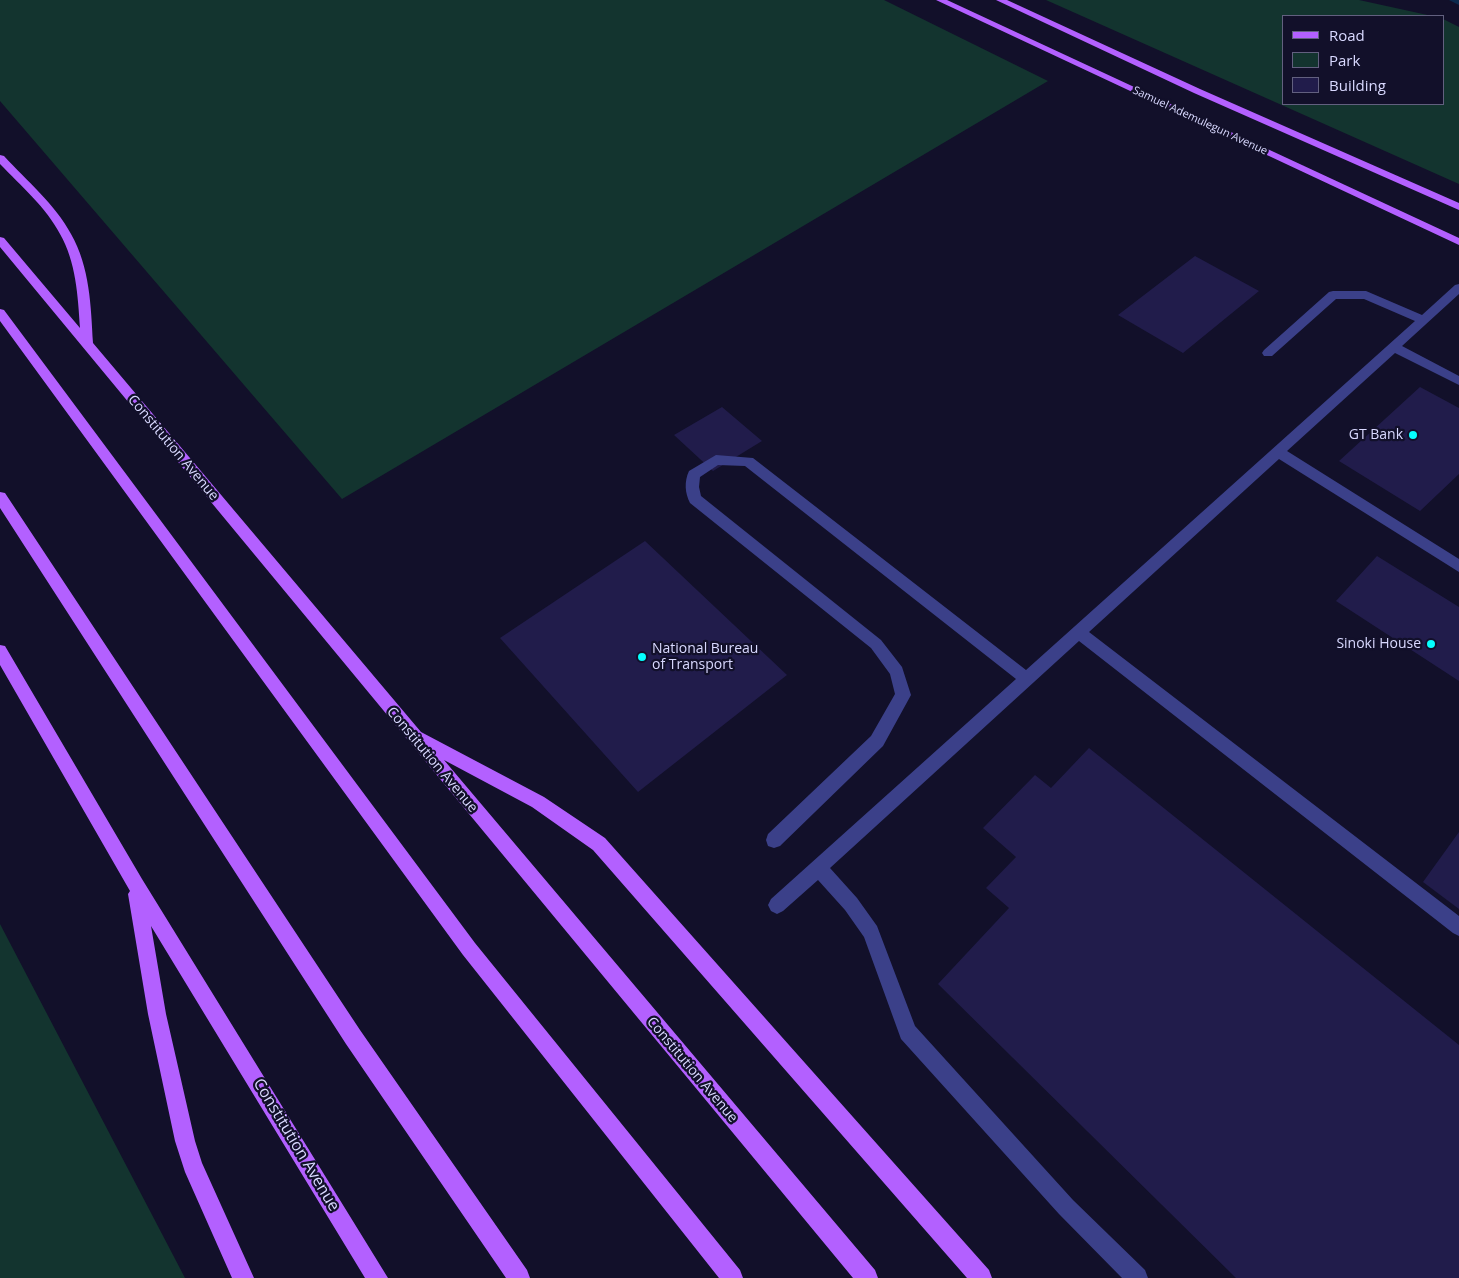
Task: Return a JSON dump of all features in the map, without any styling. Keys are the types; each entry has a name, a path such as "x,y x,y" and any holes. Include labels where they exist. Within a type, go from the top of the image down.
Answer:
{"main road":[{"name":"Samuel Ademulegun Avenue","path":"940,0 1459,242"},
{"name":"Samuel Ademulegun Avenue","path":"1000,0 1197,91 1459,207"},
{"path":"0,158 55,219 71,243 84,290 86,344"},
{"name":"Constitution Avenue","path":"0,240 411,735 867,1278"},
{"path":"0,313 469,949 732,1278"},
{"path":"0,497 353,1037 519,1278"},
{"name":"Constitution Avenue","path":"0,651 136,885 377,1278"},
{"path":"411,735 538,802 599,844 981,1278"},
{"path":"136,885 157,1014 192,1165 243,1278"}],"street":[{"path":"777,905 1459,288"},
{"path":"1268,353 1333,296 1366,294 1424,320"},
{"path":"1394,347 1459,381"},
{"path":"1278,452 1459,566"},
{"path":"774,840 877,741 903,695 898,672 876,644 695,499 692,487 694,475 716,460 748,461 1027,678"},
{"path":"1078,632 1459,927"},
{"path":"818,867 851,904 871,932 908,1032 1066,1207 1137,1278"}],"green space":[{"path":"0,0 884,0 1048,81 342,499 0,101"},
{"path":"1046,0 1359,0 1427,15 1282,15 1282,105 1444,105 1444,20 1459,27 1459,184"},
{"path":"0,924 185,1278 0,1278"}],"building":[{"path":"1195,256 1259,291 1183,353 1118,315"},
{"name":"GT Bank","path":"1420,387 1459,408 1459,474 1420,511 1339,461"},
{"path":"722,407 762,441 713,471 674,435"},
{"name":"National Bureau of Transport","path":"645,541 787,675 638,792 500,638"},
{"name":"Sinoki House","path":"1377,556 1459,607 1459,681 1336,601"},
{"path":"1089,748 1459,1045 1459,1278 1236,1278 938,984 1009,908 986,888 1016,857 983,828 1035,775 1051,788"},
{"path":"1459,832 1459,909 1423,882"}],"waterway":[{"path":"1453,0 1459,3"}],"place":[{"name":"GT Bank","path":"1413,435"},
{"name":"Sinoki House","path":"1431,644"},
{"name":"National Bureau of Transport","path":"642,657"}]}
